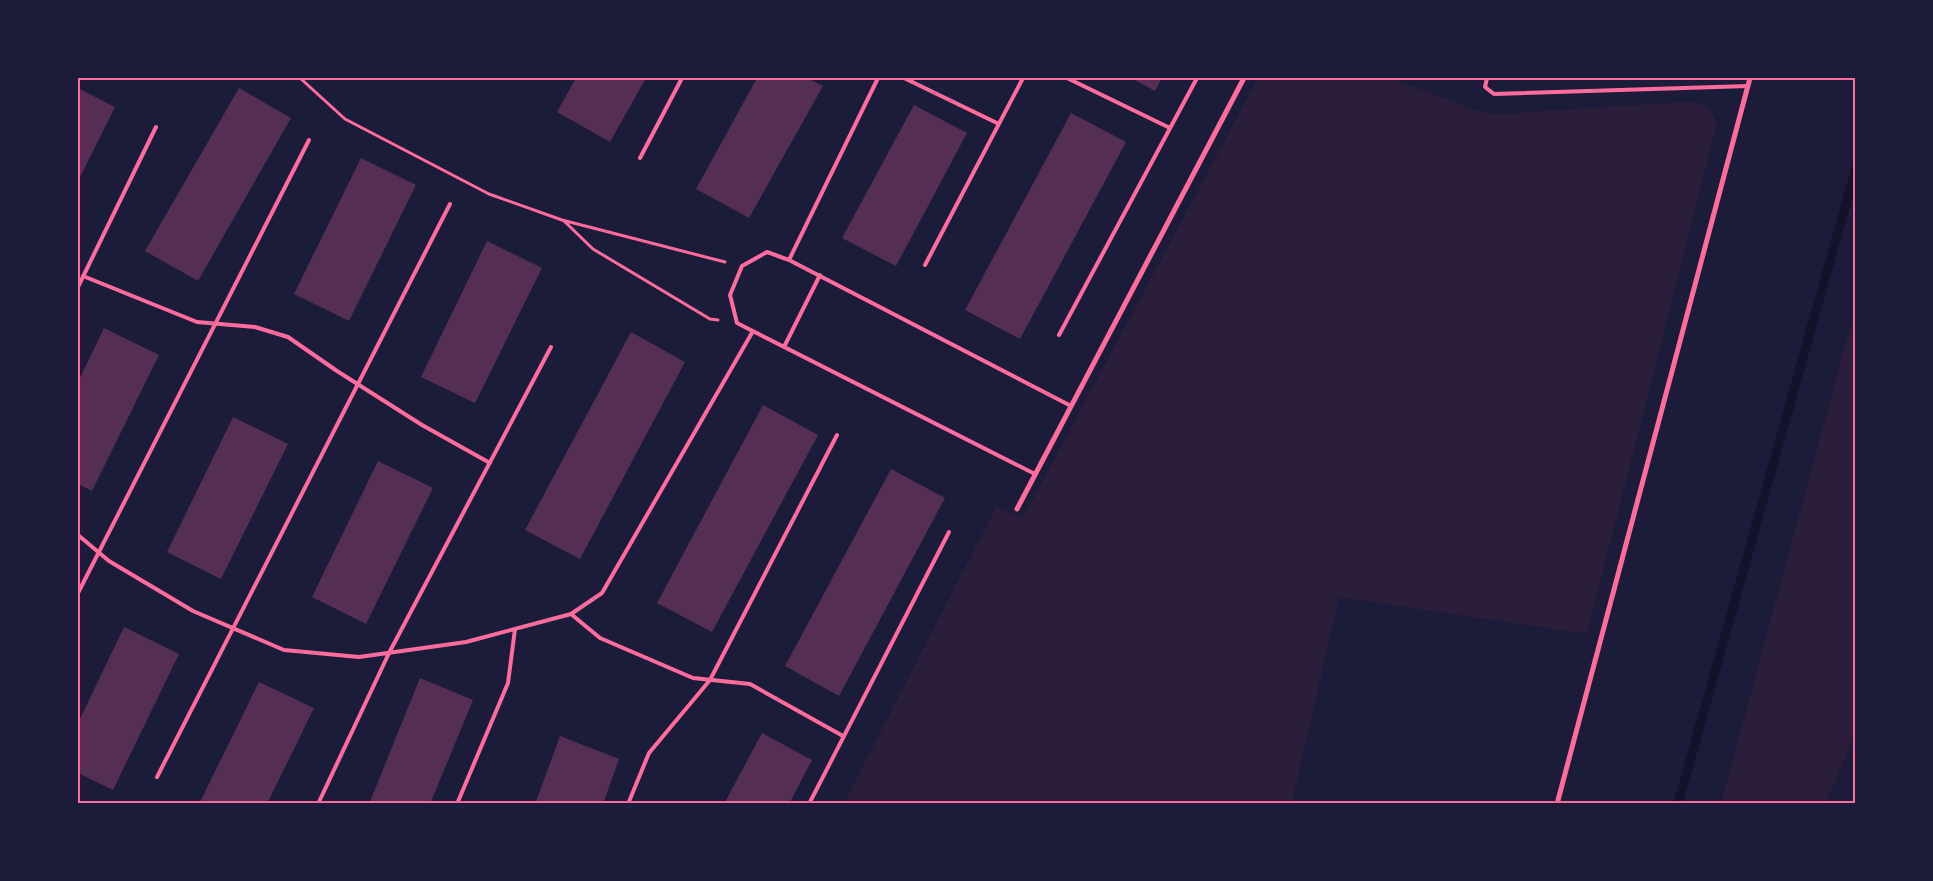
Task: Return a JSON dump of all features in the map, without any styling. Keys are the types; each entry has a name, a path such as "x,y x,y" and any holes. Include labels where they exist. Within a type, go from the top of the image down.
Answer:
{"street":[{"path":"1017,509 1244,78"},
{"path":"1557,804 1750,78"}],"lane":[{"path":"640,158 682,78"},
{"path":"789,260 878,78"},
{"path":"904,78 998,124"},
{"path":"925,265 1023,78"},
{"path":"1067,78 1170,128"},
{"path":"1059,335 1197,78"},
{"path":"1487,78 1485,87 1494,94 1748,86"},
{"path":"78,287 156,127"},
{"path":"78,593 97,551 309,140"},
{"path":"157,777 231,627 450,204"},
{"path":"1036,474 737,323 730,295 742,266 767,252 789,260 1071,406"},
{"path":"784,347 820,275"},
{"path":"83,276 197,322 255,327 288,336 357,384 422,425 490,463"},
{"path":"78,535 109,561 193,611 284,650 359,657 466,642 571,614 602,593 753,331"},
{"path":"318,804 389,652 551,347"},
{"path":"628,804 648,753 710,680 837,435"},
{"path":"809,804 949,532"},
{"path":"571,614 600,638 693,678 750,684 844,736"},
{"path":"457,804 508,683 515,629"}],"path":[{"path":"300,78 345,119 489,194 562,220 742,266"},
{"path":"562,220 593,249 710,319 737,323"}],"shaded area":[{"path":"1258,78 1390,78 1481,112 1497,114 1684,102 1705,106 1715,118 1717,124 1587,634 1339,597 1292,803 844,803 996,507 1023,518"},
{"path":"1855,309 1855,733 1826,803 1721,803"}],"building":[{"path":"576,78 646,78 610,142 557,112"},
{"path":"757,78 807,78 823,86 749,218 696,189"},
{"path":"1131,78 1162,78 1155,91"},
{"path":"78,88 115,107 78,181"},
{"path":"239,88 291,118 198,281 145,251"},
{"path":"914,105 967,133 896,266 842,238"},
{"path":"1071,113 1126,142 1020,339 965,310"},
{"path":"361,158 416,185 349,321 294,294"},
{"path":"487,241 542,268 475,403 421,377"},
{"path":"104,328 159,355 92,491 78,484 78,382"},
{"path":"631,332 685,362 580,559 525,530"},
{"path":"763,405 818,435 712,632 657,603"},
{"path":"233,417 288,444 221,579 167,552"},
{"path":"378,461 433,488 366,624 312,597"},
{"path":"891,469 945,498 839,696 785,666"},
{"path":"124,627 179,654 113,790 78,773 78,723"},
{"path":"420,678 473,700 430,804 369,804"},
{"path":"259,682 314,708 267,804 199,804"},
{"path":"762,733 812,760 789,804 724,804"},
{"path":"560,736 619,759 603,804 535,804"}],"waterway":[{"path":"1678,804 1856,168"}]}
